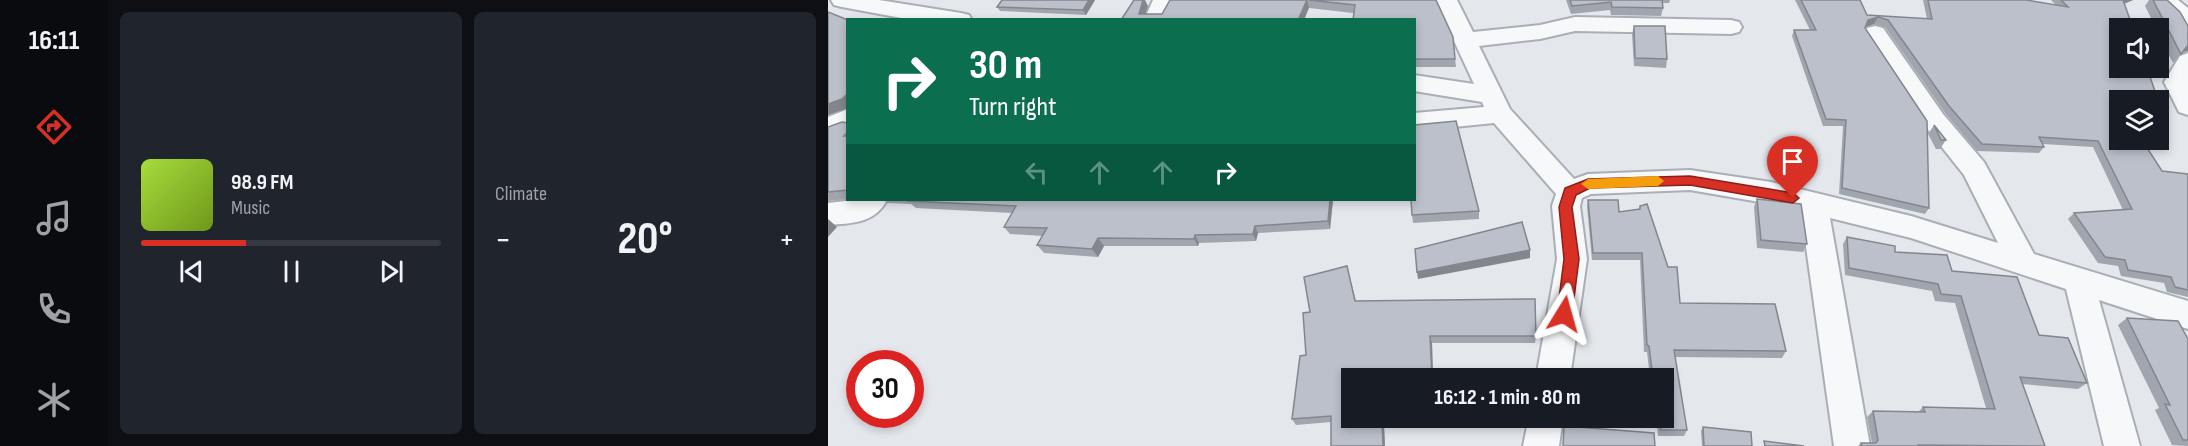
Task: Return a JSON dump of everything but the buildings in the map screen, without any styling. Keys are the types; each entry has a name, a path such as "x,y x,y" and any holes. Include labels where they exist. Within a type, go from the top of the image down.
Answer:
{"street":[{"path":"842,0 917,14 945,14"},
{"path":"1156,18 1164,0"},
{"path":"1446,0 1496,105 1570,192"},
{"path":"2164,0 2184,16 2188,27"},
{"path":"1467,40 1540,32 1575,24 1731,27"},
{"path":"1875,33 1934,120 1974,169 2024,264"},
{"path":"2188,61 2176,82 2188,106"},
{"path":"1416,84 1496,105"},
{"path":"1416,122 1496,105"},
{"path":"828,128 846,119"},
{"path":"1570,192 1588,184 1690,180 1772,193 1911,227 2188,315"},
{"path":"1555,368 1572,259 1566,207 1570,192"},
{"path":"828,214 858,212 872,201"},
{"path":"1814,204 1852,446"},
{"path":"2079,281 2122,446"},
{"path":"1541,446 1544,428"}],"slow traffic":[{"path":"1588,184 1658,181"}],"route":[{"path":"1564,314 1572,259 1566,207 1570,192 1588,184 1690,180 1793,198"}]}
